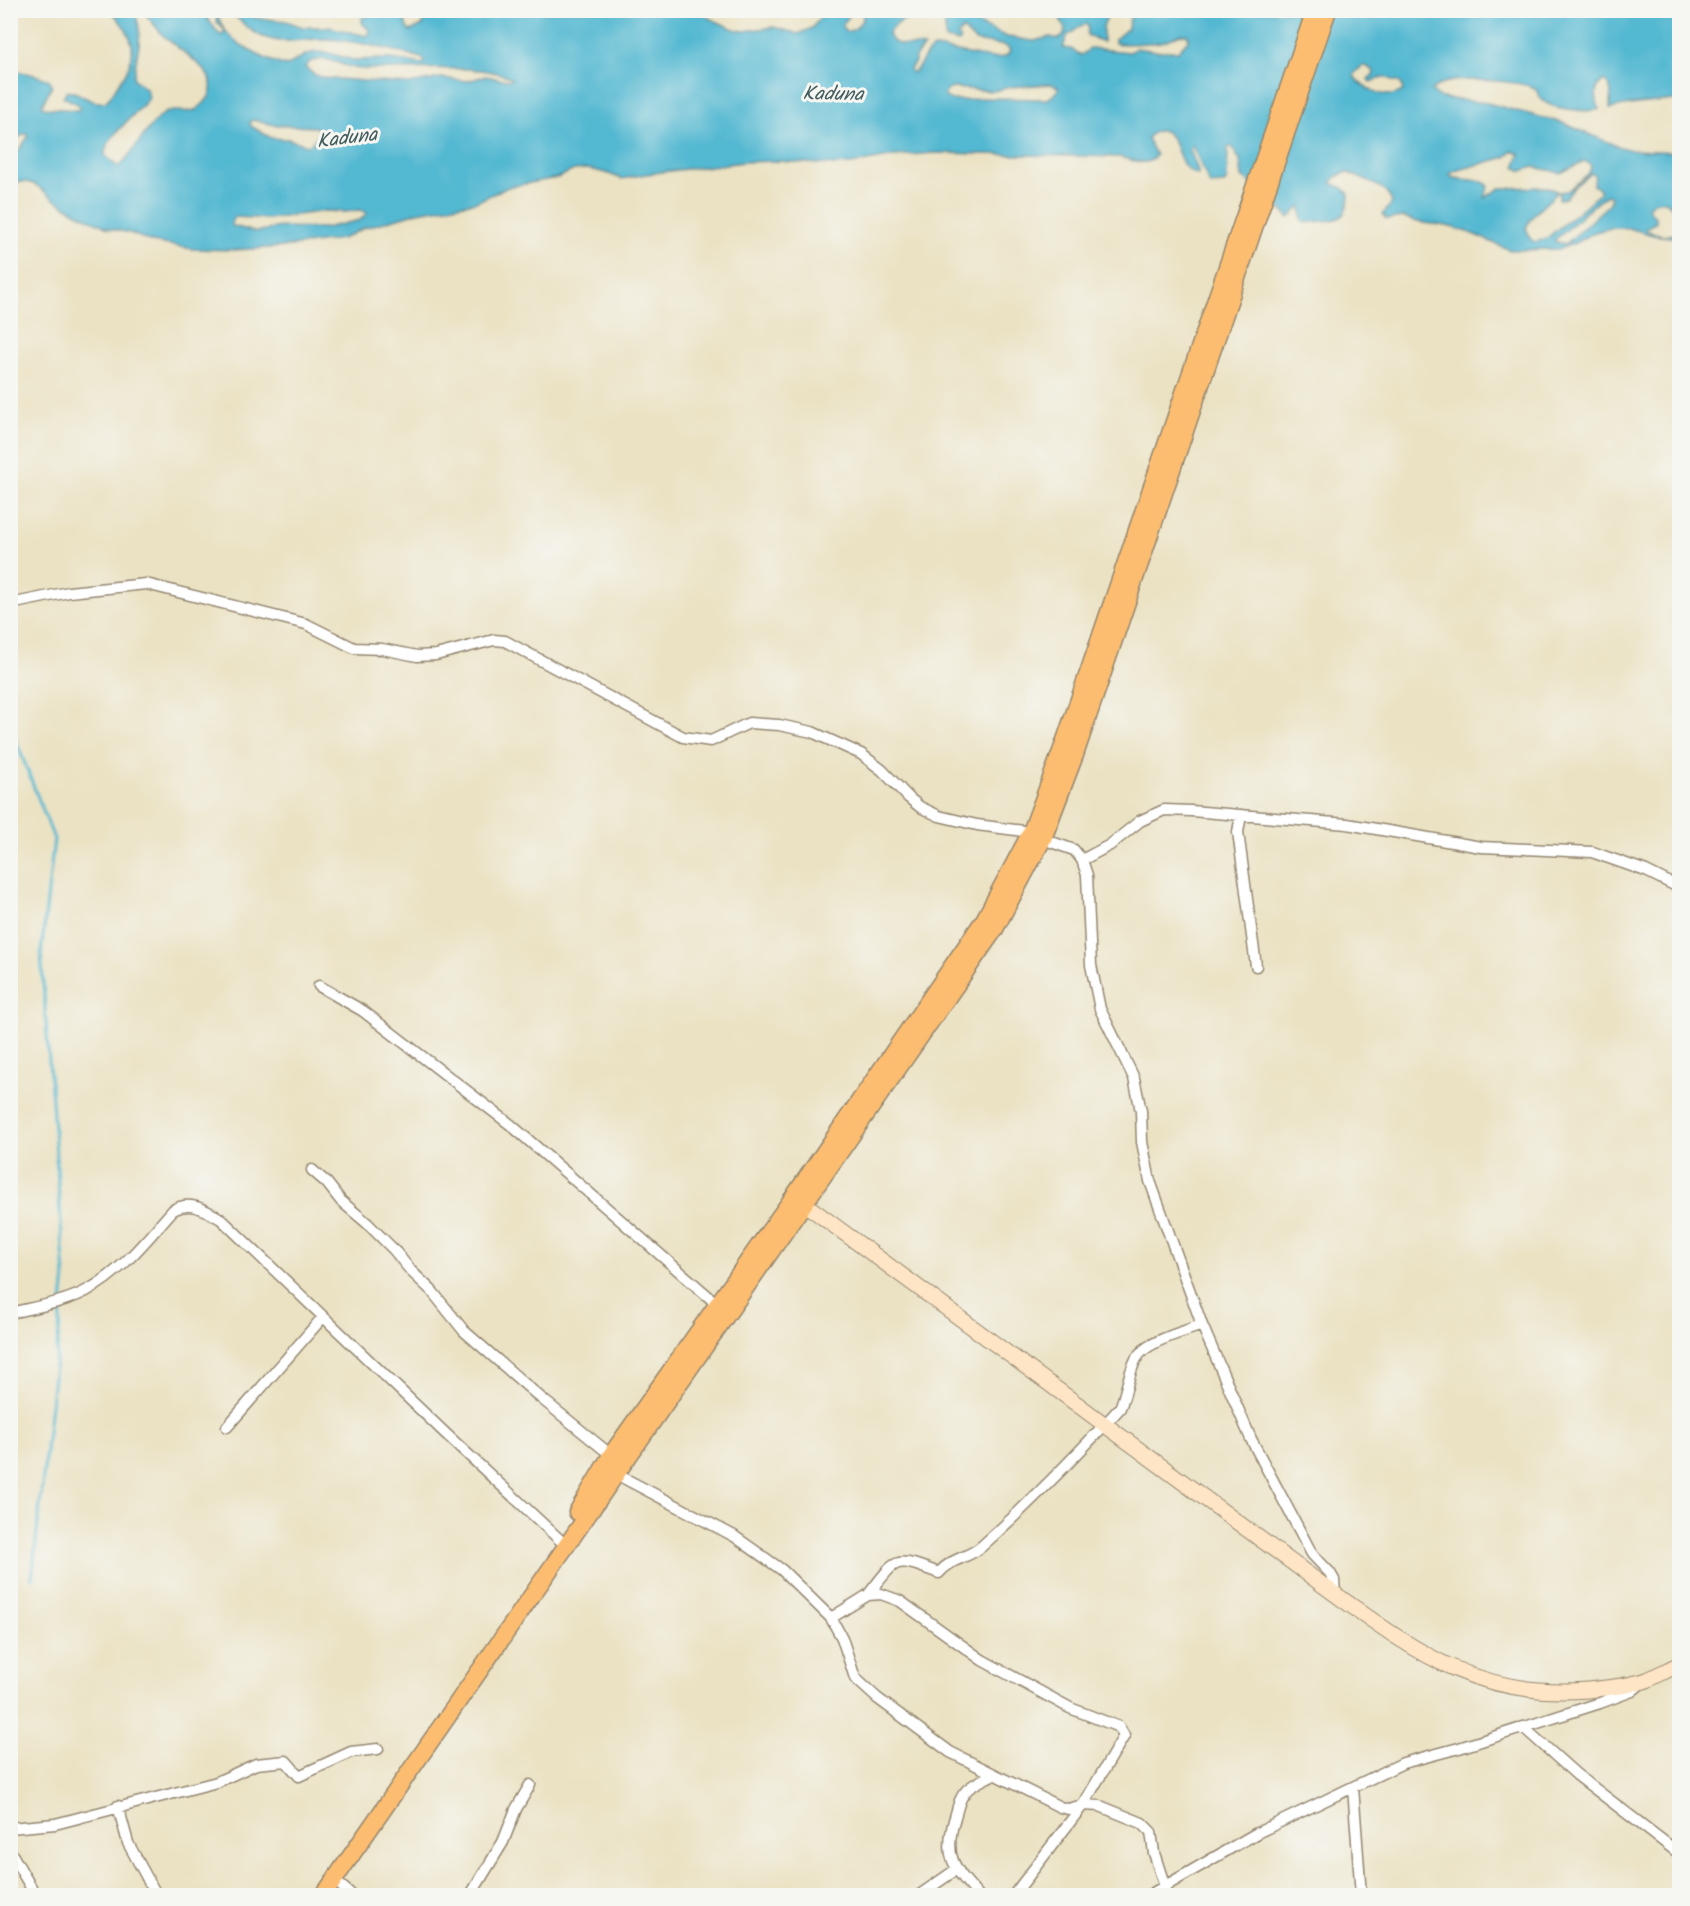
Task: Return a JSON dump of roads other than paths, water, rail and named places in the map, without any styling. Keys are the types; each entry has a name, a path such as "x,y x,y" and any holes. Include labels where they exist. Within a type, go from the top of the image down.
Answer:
{"main road":[{"path":"1254,212 1315,10"},
{"path":"323,1896 616,1474 984,920 1037,835 1062,749 1328,10"},
{"path":"311,1896 560,1540 611,1455 717,1304 799,1200"},
{"path":"799,1200 1335,1594 1419,1652 1469,1676 1499,1685 1565,1692 1599,1689 1646,1680 1680,1664"}],"street":[{"path":"10,604 69,592 146,585 306,624 354,648 382,649 417,656 436,655 494,640 505,641 683,737 711,741 749,723 779,725 812,732 861,754 882,770 920,807 939,816 1037,835 1074,850 1082,860 1087,875 1091,965 1100,1009 1134,1078 1141,1111 1142,1142 1150,1181 1202,1325 1251,1439 1312,1554 1334,1580 1335,1594"},
{"path":"1082,860 1110,845 1140,821 1164,810 1347,824 1481,847 1593,852 1680,888"},
{"path":"1241,815 1238,832 1256,966"},
{"path":"319,987 363,1011 511,1125 717,1304"},
{"path":"312,1170 327,1183 341,1201 394,1250 464,1331 611,1455"},
{"path":"10,1313 55,1303 85,1291 106,1277 134,1253 173,1210 181,1205 195,1205 221,1219 560,1540"},
{"path":"227,1427 323,1317"},
{"path":"831,1618 868,1595 889,1568 898,1562 909,1562 939,1573 947,1563 979,1549 1120,1408 1136,1358 1143,1350 1155,1342 1202,1325"},
{"path":"616,1474 734,1536 782,1570 831,1618 842,1638 855,1678 864,1688 950,1752 1060,1807 1068,1809 1083,1805 1100,1806 1142,1823 1151,1832 1154,1853 1165,1887"},
{"path":"868,1595 881,1594 900,1601 982,1660 1070,1708 1119,1727 1124,1736 1083,1805 1012,1896"},
{"path":"1148,1896 1257,1833 1403,1763 1459,1748 1600,1703 1632,1691 1646,1680"},
{"path":"1523,1727 1576,1775 1680,1854"},
{"path":"10,1828 55,1824 118,1806 164,1797 217,1782 256,1764 286,1761 299,1776 351,1752 378,1749"},
{"path":"979,1896 957,1869 949,1849 952,1827 961,1797 968,1788 994,1774"},
{"path":"470,1896 503,1842 516,1809 530,1785"},
{"path":"1353,1787 1361,1896"},
{"path":"118,1806 128,1843 157,1896"},
{"path":"10,1851 36,1896"},
{"path":"918,1896 957,1869"},
{"path":"334,1880 353,1896"}],"water":[{"name":"Kaduna","path":"390,10 403,13 410,31 423,25 425,11 537,10 546,13 554,10 699,10 709,18 734,29 744,31 774,27 798,34 812,28 825,11 955,10 976,23 1007,37 1034,41 1050,37 1059,39 1064,35 1065,30 1057,11 1109,11 1103,27 1103,42 1087,35 1086,24 1067,36 1063,48 1071,49 1081,55 1091,48 1130,52 1136,48 1178,51 1189,39 1188,35 1181,34 1161,42 1115,43 1115,39 1128,28 1129,20 1132,18 1123,11 1679,11 1679,99 1610,109 1610,90 1604,80 1597,89 1599,109 1588,111 1551,105 1542,100 1535,88 1505,82 1479,80 1445,82 1431,91 1441,98 1487,103 1563,123 1631,150 1679,152 1679,216 1667,202 1654,202 1648,208 1656,218 1656,222 1645,229 1665,236 1679,233 1679,238 1653,235 1628,228 1611,228 1595,232 1559,249 1510,250 1468,232 1447,226 1417,222 1404,217 1386,219 1383,214 1392,203 1386,192 1347,172 1337,176 1331,183 1343,188 1349,194 1348,205 1341,217 1305,223 1302,220 1301,206 1289,218 1268,196 1242,177 1240,160 1231,146 1228,148 1227,179 1224,184 1210,185 1192,145 1190,148 1198,175 1186,168 1169,134 1163,131 1156,132 1147,138 1156,155 1153,159 1144,162 1120,157 935,153 834,165 777,161 744,162 622,179 588,169 574,170 557,178 508,187 476,202 418,212 364,228 342,239 284,247 233,250 193,249 152,242 130,233 108,228 77,213 36,185 27,182 11,182 11,162 28,137 27,134 23,134 11,145 11,70 50,80 52,86 42,105 45,108 78,110 80,108 78,104 63,97 66,92 70,91 93,101 105,102 126,73 132,54 132,45 125,28 111,11 134,11 140,37 134,79 147,90 149,98 116,133 106,148 105,155 118,167 162,115 171,111 188,112 197,109 208,99 211,89 210,79 204,70 166,38 142,11 204,11 222,35 225,31 217,22 215,11 218,11 220,21 226,31 244,47 287,66 305,55 316,52 353,60 390,59 423,64 425,60 418,57 350,42 326,39 273,40 256,33 229,11 242,11 256,18 286,21 303,27 329,27 367,36 370,31 362,23 362,18 374,13 386,14","holes":["862,12 863,19 855,29 846,32 842,26 851,13","939,13 945,21 945,39 959,42 958,35 963,29 975,41 1006,46 1010,50 1008,55 996,58 934,48 927,53 912,73 910,69 915,62 915,57 924,47 899,44 894,42 888,34 897,24 921,14","325,59 361,69 463,69 500,74 512,79 485,76 467,81 441,78 409,84 324,78 313,74 305,67 311,61","1362,66 1366,66 1373,70 1374,74 1368,79 1370,82 1385,77 1401,83 1403,90 1391,95 1384,94 1358,81 1354,76 1355,73","1051,84 1058,87 1058,91 1048,99 951,100 944,96 947,90 953,88 994,91 1009,87","253,120 275,125 315,127 320,133 311,144 307,145 288,139 271,138 251,126 250,122","1512,151 1520,154 1515,167 1522,171 1534,167 1561,173 1584,161 1590,164 1591,168 1588,174 1567,191 1558,192 1548,187 1500,188 1484,198 1489,186 1480,181 1450,176 1455,171 1506,157","1592,173 1595,176 1593,185 1600,189 1600,193 1547,238 1536,242 1531,240 1526,228 1532,217 1557,192 1559,199 1565,198 1576,185","1607,195 1611,197 1610,203 1566,244 1556,242 1555,240","360,210 367,213 360,220 325,228 280,227 256,232 233,226 231,223 235,217 268,219 325,211"]}],"waterway":[{"path":"10,725 54,839 41,954 65,1276 32,1578"}]}
